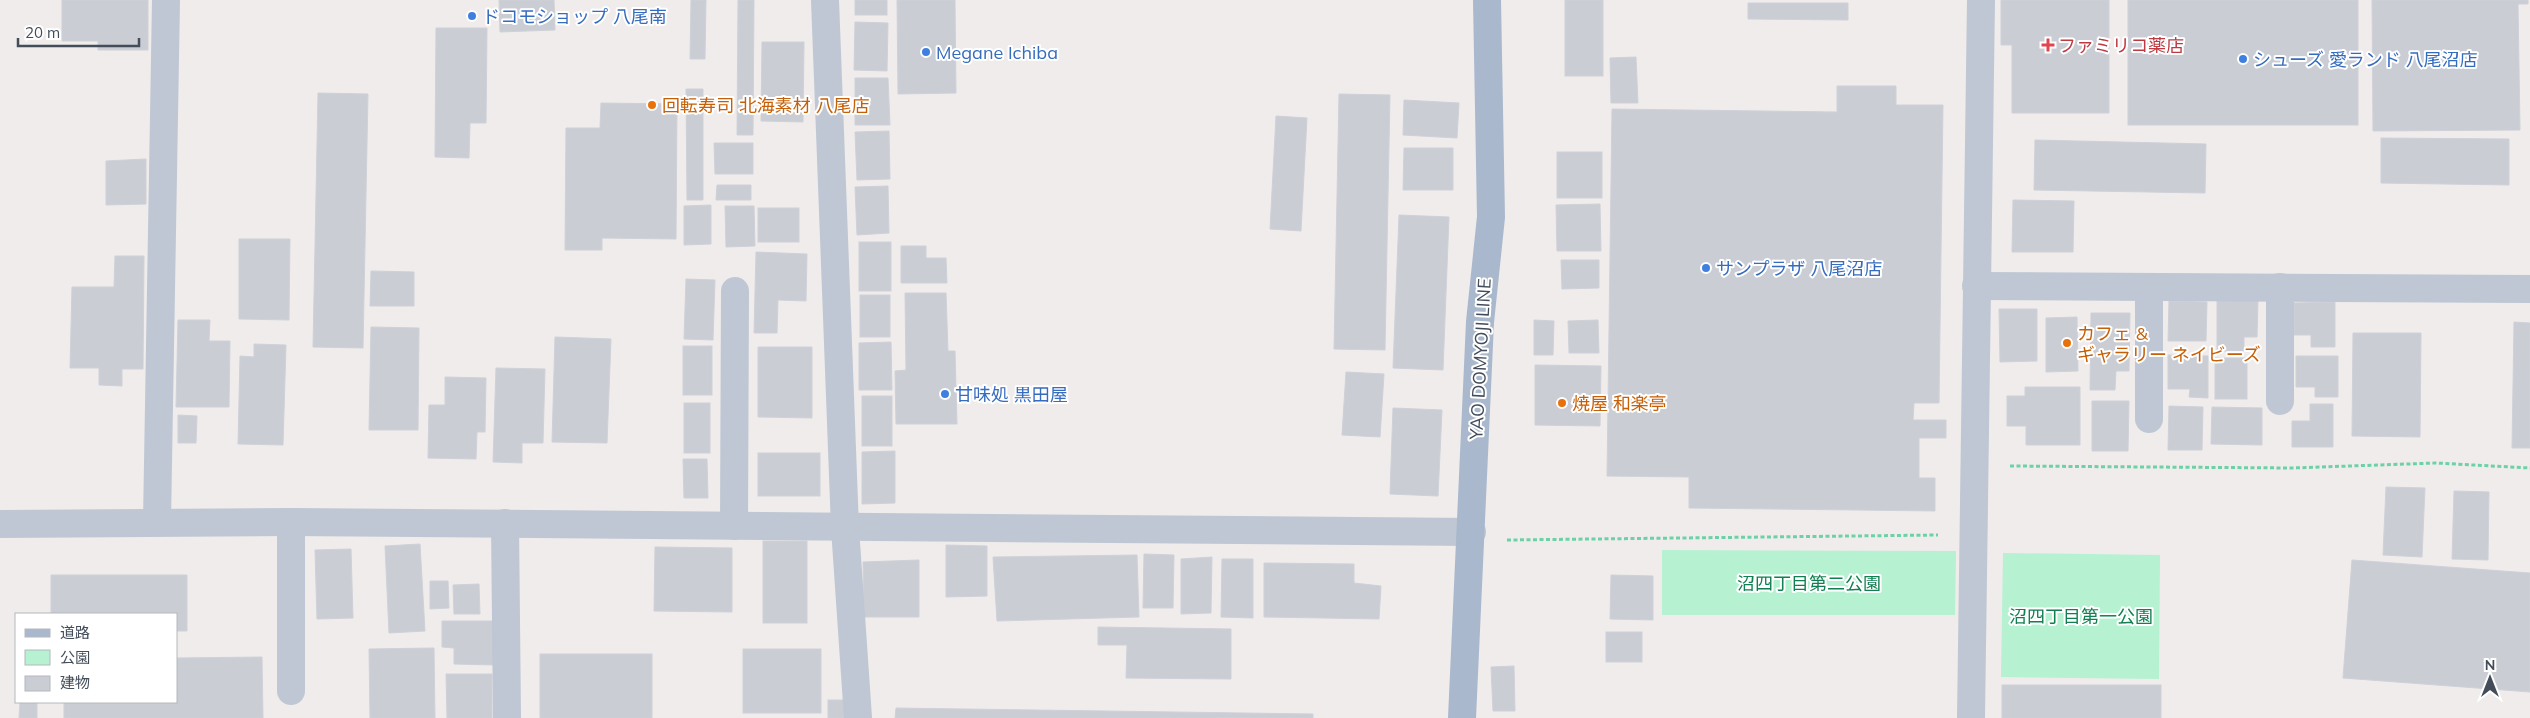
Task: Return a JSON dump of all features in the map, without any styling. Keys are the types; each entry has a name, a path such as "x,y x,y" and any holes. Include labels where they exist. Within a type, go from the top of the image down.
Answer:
{"main road":[{"name":"YAO DOMYOJI LINE","path":"1462,718 1472,532 1480,322 1491,217 1486,0"}],"street":[{"path":"157,521 166,0"},
{"path":"825,0 845,528 858,718"},
{"path":"1971,718 1981,0"},
{"path":"1976,286 2530,289"},
{"path":"2149,287 2149,419"},
{"path":"2280,287 2280,401"},
{"path":"734,526 735,291"},
{"path":"0,524 157,521 1472,532"},
{"path":"291,522 291,691"},
{"path":"505,524 507,718"}],"path":[{"path":"1974,466 2292,468 2436,463 2530,468"},
{"path":"1504,540 1973,535"}],"green space":[{"name":"沼四丁目第二公園","path":"1662,550 1956,551 1955,615 1662,615"},
{"name":"沼四丁目第一公園","path":"2003,553 2160,555 2159,679 2001,677"}],"building":[{"path":"62,0 148,0 148,50 98,50 98,41 62,41"},
{"path":"499,0 554,0 555,30 500,32"},
{"path":"691,0 706,0 705,59 690,59"},
{"path":"738,0 754,0 753,135 737,135"},
{"path":"855,0 887,0 887,15 855,15"},
{"path":"897,0 955,0 956,93 898,94"},
{"path":"1565,0 1603,0 1603,76 1565,76"},
{"path":"2001,0 2109,0 2109,113 2012,113 2012,45 2001,45"},
{"path":"2128,0 2358,0 2358,125 2128,125"},
{"path":"2372,0 2528,0 2528,4 2518,4 2520,130 2373,131"},
{"path":"1748,3 1848,3 1848,20 1748,19"},
{"path":"855,22 888,23 887,71 854,70"},
{"path":"436,28 487,28 486,123 470,123 469,158 435,157"},
{"path":"762,42 804,42 803,122 761,121"},
{"path":"1636,57 1638,103 1611,103 1610,58"},
{"path":"855,78 888,78 890,125 855,125"},
{"path":"1837,86 1896,86 1896,105 1943,105 1939,403 1914,403 1913,420 1946,420 1946,438 1919,438 1919,478 1935,478 1935,511 1689,508 1689,477 1607,476 1612,109 1837,112"},
{"path":"686,89 703,89 703,200 687,200"},
{"path":"318,93 368,94 363,348 313,347"},
{"path":"1339,94 1390,95 1385,350 1334,349"},
{"path":"1404,100 1459,103 1457,138 1403,135"},
{"path":"601,103 677,104 676,239 602,238 602,250 565,250 566,128 600,128"},
{"path":"1276,116 1307,118 1301,231 1270,229"},
{"path":"889,131 890,179 857,180 855,132"},
{"path":"2381,138 2509,139 2509,185 2381,183"},
{"path":"2035,140 2206,144 2205,193 2034,190"},
{"path":"714,143 753,143 753,174 715,174"},
{"path":"1404,148 1453,148 1453,190 1403,190"},
{"path":"1557,152 1602,152 1602,198 1557,198"},
{"path":"146,159 146,204 106,205 106,161"},
{"path":"717,185 751,185 751,200 716,200"},
{"path":"888,186 889,233 857,235 855,187"},
{"path":"2013,200 2074,201 2073,252 2012,252"},
{"path":"1600,204 1601,251 1557,251 1556,205"},
{"path":"711,205 711,244 684,245 684,206"},
{"path":"725,206 754,206 755,246 726,247"},
{"path":"758,208 799,208 799,242 758,242"},
{"path":"1399,215 1449,217 1443,370 1393,368"},
{"path":"239,239 290,239 289,320 239,319"},
{"path":"859,242 891,242 891,291 859,291"},
{"path":"901,246 926,246 926,258 946,258 947,283 901,283"},
{"path":"756,252 807,254 806,301 778,300 777,333 754,333"},
{"path":"115,256 144,256 143,369 122,369 122,386 99,385 99,368 70,368 72,287 114,287"},
{"path":"1561,260 1599,260 1599,288 1562,289"},
{"path":"371,271 414,272 414,306 370,306"},
{"path":"686,279 715,280 713,340 684,339"},
{"path":"905,293 946,293 948,351 955,351 957,424 896,424 895,371 906,370"},
{"path":"860,295 890,295 890,337 860,337"},
{"path":"2217,300 2258,301 2257,337 2244,337 2244,351 2217,351"},
{"path":"2169,301 2207,302 2206,341 2168,341"},
{"path":"2335,302 2335,347 2311,347 2311,335 2294,335 2294,303"},
{"path":"1999,309 2037,309 2037,361 2000,362"},
{"path":"2091,313 2130,313 2129,371 2116,371 2115,390 2090,390"},
{"path":"2077,317 2078,371 2046,372 2046,318"},
{"path":"178,320 210,320 209,341 230,341 229,407 176,407"},
{"path":"1534,320 1554,321 1553,355 1534,355"},
{"path":"1598,320 1599,353 1569,353 1568,321"},
{"path":"2514,322 2530,323 2530,448 2512,448"},
{"path":"371,327 419,328 418,430 369,430"},
{"path":"2353,333 2421,333 2420,437 2352,436"},
{"path":"555,337 611,339 607,443 552,442"},
{"path":"891,342 892,390 859,390 859,343"},
{"path":"254,344 286,345 283,445 238,444 240,356 254,357"},
{"path":"683,346 712,346 712,395 683,395"},
{"path":"758,347 812,347 812,418 758,417"},
{"path":"2168,355 2208,356 2208,398 2189,397 2190,389 2168,389"},
{"path":"2296,356 2338,356 2338,397 2315,397 2315,387 2296,387"},
{"path":"2215,358 2247,358 2247,399 2215,399"},
{"path":"1535,365 1601,366 1600,426 1535,425"},
{"path":"496,368 545,369 543,443 522,443 522,463 493,462"},
{"path":"1346,372 1384,374 1380,437 1342,435"},
{"path":"445,377 486,378 485,432 477,432 476,459 428,458 429,405 445,405"},
{"path":"2025,387 2080,387 2080,445 2026,445 2026,426 2007,426 2007,396 2025,396"},
{"path":"862,396 892,396 892,446 862,446"},
{"path":"2092,401 2129,401 2128,451 2092,451"},
{"path":"684,403 710,403 710,453 684,453"},
{"path":"2310,404 2333,404 2333,447 2292,447 2292,421 2310,421"},
{"path":"2169,406 2203,407 2202,450 2168,450"},
{"path":"2212,407 2262,408 2262,445 2211,444"},
{"path":"1393,408 1442,410 1438,496 1390,494"},
{"path":"178,415 197,416 196,443 178,443"},
{"path":"895,451 895,503 862,504 862,452"},
{"path":"758,453 820,453 820,496 758,496"},
{"path":"683,459 707,459 708,498 684,498"},
{"path":"2386,487 2425,488 2422,557 2383,555"},
{"path":"2454,491 2489,492 2488,560 2452,559"},
{"path":"763,541 807,541 807,623 763,623"},
{"path":"420,544 425,631 389,633 385,546"},
{"path":"946,545 987,546 987,596 946,597"},
{"path":"655,547 732,548 732,612 654,611"},
{"path":"351,549 353,618 317,619 315,550"},
{"path":"1144,554 1174,555 1173,608 1143,608"},
{"path":"1137,555 1139,617 997,621 993,557"},
{"path":"1212,557 1211,613 1181,614 1181,559"},
{"path":"1222,559 1253,559 1253,618 1221,617"},
{"path":"919,560 919,617 864,617 863,562"},
{"path":"2352,560 2530,573 2530,692 2343,678"},
{"path":"1264,563 1354,564 1354,583 1381,586 1379,619 1264,617"},
{"path":"51,575 187,575 187,631 178,631 178,613 51,613"},
{"path":"1611,575 1653,576 1653,620 1610,619"},
{"path":"430,581 448,581 449,608 430,609"},
{"path":"479,584 480,614 454,614 453,585"},
{"path":"442,621 495,621 494,665 454,664 454,648 442,647"},
{"path":"1098,627 1231,629 1231,679 1126,678 1127,645 1098,645"},
{"path":"1606,632 1642,632 1642,662 1606,662"},
{"path":"434,648 435,718 370,718 369,649"},
{"path":"743,649 821,649 821,713 743,713"},
{"path":"540,654 652,654 652,718 540,718"},
{"path":"262,657 263,718 64,718 64,703 178,703 178,658"},
{"path":"1514,666 1515,711 1493,711 1491,667"},
{"path":"446,674 492,674 492,718 447,718"},
{"path":"2002,685 2161,685 2161,718 2002,718"},
{"path":"828,700 847,700 847,718 828,718"},
{"path":"20,703 37,703 37,718 19,718"},
{"path":"896,708 1313,714 1313,718 895,718"}],"place":[{"name":"ドコモショップ 八尾南","path":"472,16"},
{"name":"ファミリコ薬店","path":"2048,45"},
{"name":"Megane Ichiba","path":"926,52"},
{"name":"シューズ 愛ランド 八尾沼店","path":"2243,59"},
{"name":"回転寿司 北海素材 八尾店","path":"652,105"},
{"name":"サンプラザ 八尾沼店","path":"1706,268"},
{"name":"カフェ & ギャラリー ネイビーズ","path":"2067,343"},
{"name":"甘味処 黒田屋","path":"945,394"},
{"name":"焼屋 和楽亭","path":"1562,403"}]}
